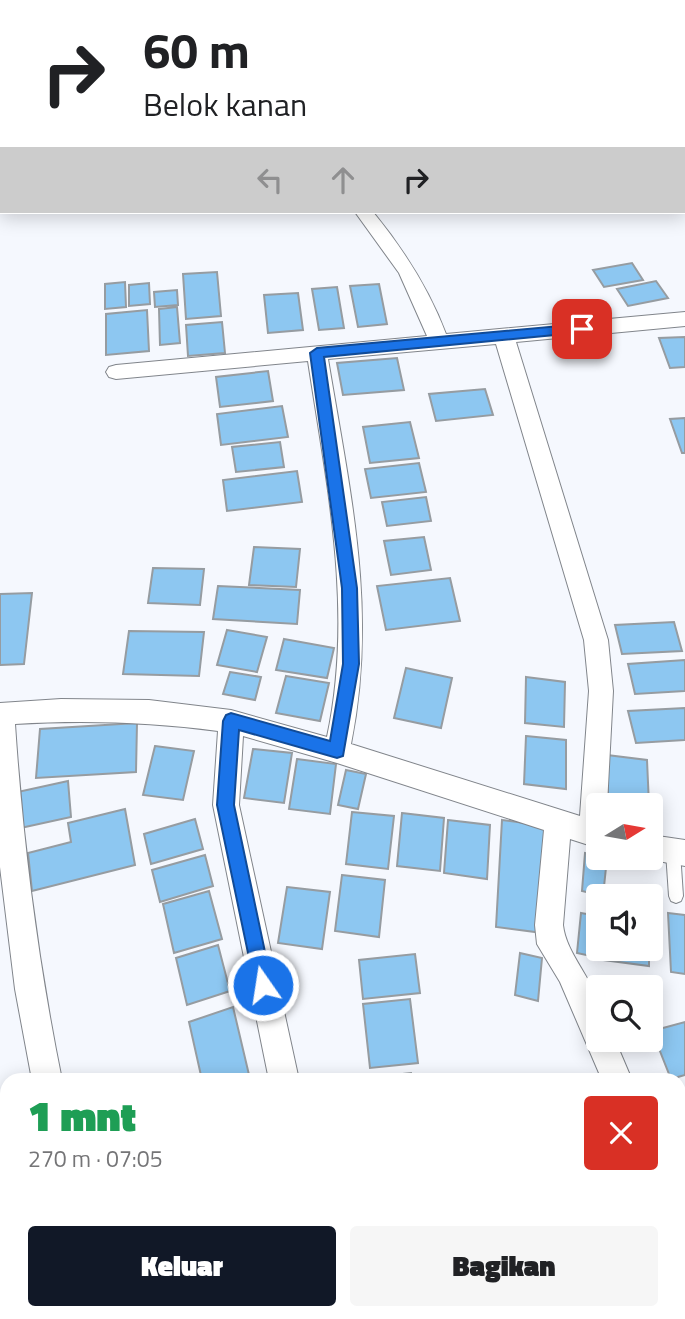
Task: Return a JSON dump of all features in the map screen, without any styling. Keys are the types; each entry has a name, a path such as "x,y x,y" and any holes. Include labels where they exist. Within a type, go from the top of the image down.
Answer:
{"street":[{"path":"366,214 407,267 423,298 439,343"},
{"path":"116,372 685,319"},
{"path":"504,336 596,640 601,691 597,793"},
{"path":"317,353 337,487 351,609 351,664 337,751"},
{"path":"45,1073 31,1007 17,910 7,817 1,714 149,711 231,721 337,751 586,831"},
{"path":"231,721 226,805 283,1073"},
{"path":"558,823 549,925 551,944 570,972 586,1008"},
{"path":"605,1052 614,1073"}],"lane":[{"path":"670,851 676,896"}],"building":[{"path":"632,263 643,280 604,287 593,270"},
{"path":"217,272 221,316 186,319 183,274"},
{"path":"656,281 668,298 628,306 617,289"},
{"path":"125,282 126,307 105,309 105,284"},
{"path":"149,283 150,304 129,306 129,285"},
{"path":"379,284 387,324 358,327 350,286"},
{"path":"337,287 344,328 319,330 312,289"},
{"path":"177,290 178,305 155,307 154,292"},
{"path":"298,293 303,330 268,333 264,295"},
{"path":"177,307 180,343 160,345 159,309"},
{"path":"147,310 149,351 106,355 106,314"},
{"path":"222,322 225,353 188,356 186,325"},
{"path":"685,337 685,367 670,368 659,338"},
{"path":"397,358 404,390 343,395 337,363"},
{"path":"268,371 273,401 220,407 216,377"},
{"path":"485,389 493,415 436,421 429,394"},
{"path":"282,406 288,437 221,445 217,414"},
{"path":"685,418 685,453 682,453 670,419"},
{"path":"410,422 419,458 370,463 363,427"},
{"path":"280,442 284,467 236,472 232,447"},
{"path":"419,463 426,492 371,498 365,469"},
{"path":"297,471 302,502 227,511 223,480"},
{"path":"426,497 431,521 387,526 382,502"},
{"path":"424,537 431,570 391,575 384,541"},
{"path":"254,547 300,549 296,587 249,585"},
{"path":"153,568 204,569 200,605 148,603"},
{"path":"450,578 460,621 386,630 377,586"},
{"path":"218,586 300,590 297,624 213,619"},
{"path":"32,593 24,664 0,665 0,594"},
{"path":"674,622 682,651 622,654 615,625"},
{"path":"227,630 267,637 257,672 217,665"},
{"path":"129,631 204,632 199,676 123,674"},
{"path":"284,639 334,648 327,678 276,670"},
{"path":"685,660 685,691 635,694 628,664"},
{"path":"406,668 452,678 441,728 394,718"},
{"path":"230,672 261,677 255,700 223,694"},
{"path":"286,676 329,683 320,721 276,713"},
{"path":"526,677 565,682 564,727 525,723"},
{"path":"685,708 685,740 636,743 628,711"},
{"path":"137,723 136,772 36,778 40,729"},
{"path":"526,736 566,740 566,789 524,784"},
{"path":"155,746 194,751 183,800 143,795"},
{"path":"253,749 292,753 284,803 244,798"},
{"path":"607,755 647,760 648,793 608,793"},
{"path":"297,759 336,764 330,814 289,809"},
{"path":"346,770 366,774 358,809 338,805"},
{"path":"68,781 71,817 16,829 13,793"},
{"path":"125,809 135,865 32,891 28,853 71,842 68,823"},
{"path":"352,812 394,816 388,869 346,864"},
{"path":"402,813 444,818 440,871 397,866"},
{"path":"195,819 203,849 151,864 144,834"},
{"path":"448,820 490,825 487,879 444,873"},
{"path":"502,820 547,826 543,933 496,927"},
{"path":"585,853 586,870 606,870 604,884 586,884 586,892 582,891"},
{"path":"205,855 213,886 160,902 152,870"},
{"path":"342,875 385,880 379,937 335,931"},
{"path":"287,887 330,892 322,949 278,943"},
{"path":"209,891 222,939 174,953 163,904"},
{"path":"581,913 586,914 586,955 577,953"},
{"path":"668,913 685,915 685,974 671,972"},
{"path":"218,945 230,991 187,1005 176,958"},
{"path":"520,953 542,958 538,1001 515,995"},
{"path":"415,954 420,993 363,999 359,960"},
{"path":"612,961 649,961 649,966"},
{"path":"410,999 418,1063 370,1068 363,1004"},
{"path":"233,1007 249,1073 200,1073 189,1022"},
{"path":"685,1022 685,1073 669,1073 660,1052 663,1052 663,1028"}],"route":[{"path":"263,985 226,805 231,721 337,751 351,664 350,588 317,353 582,329"}]}
